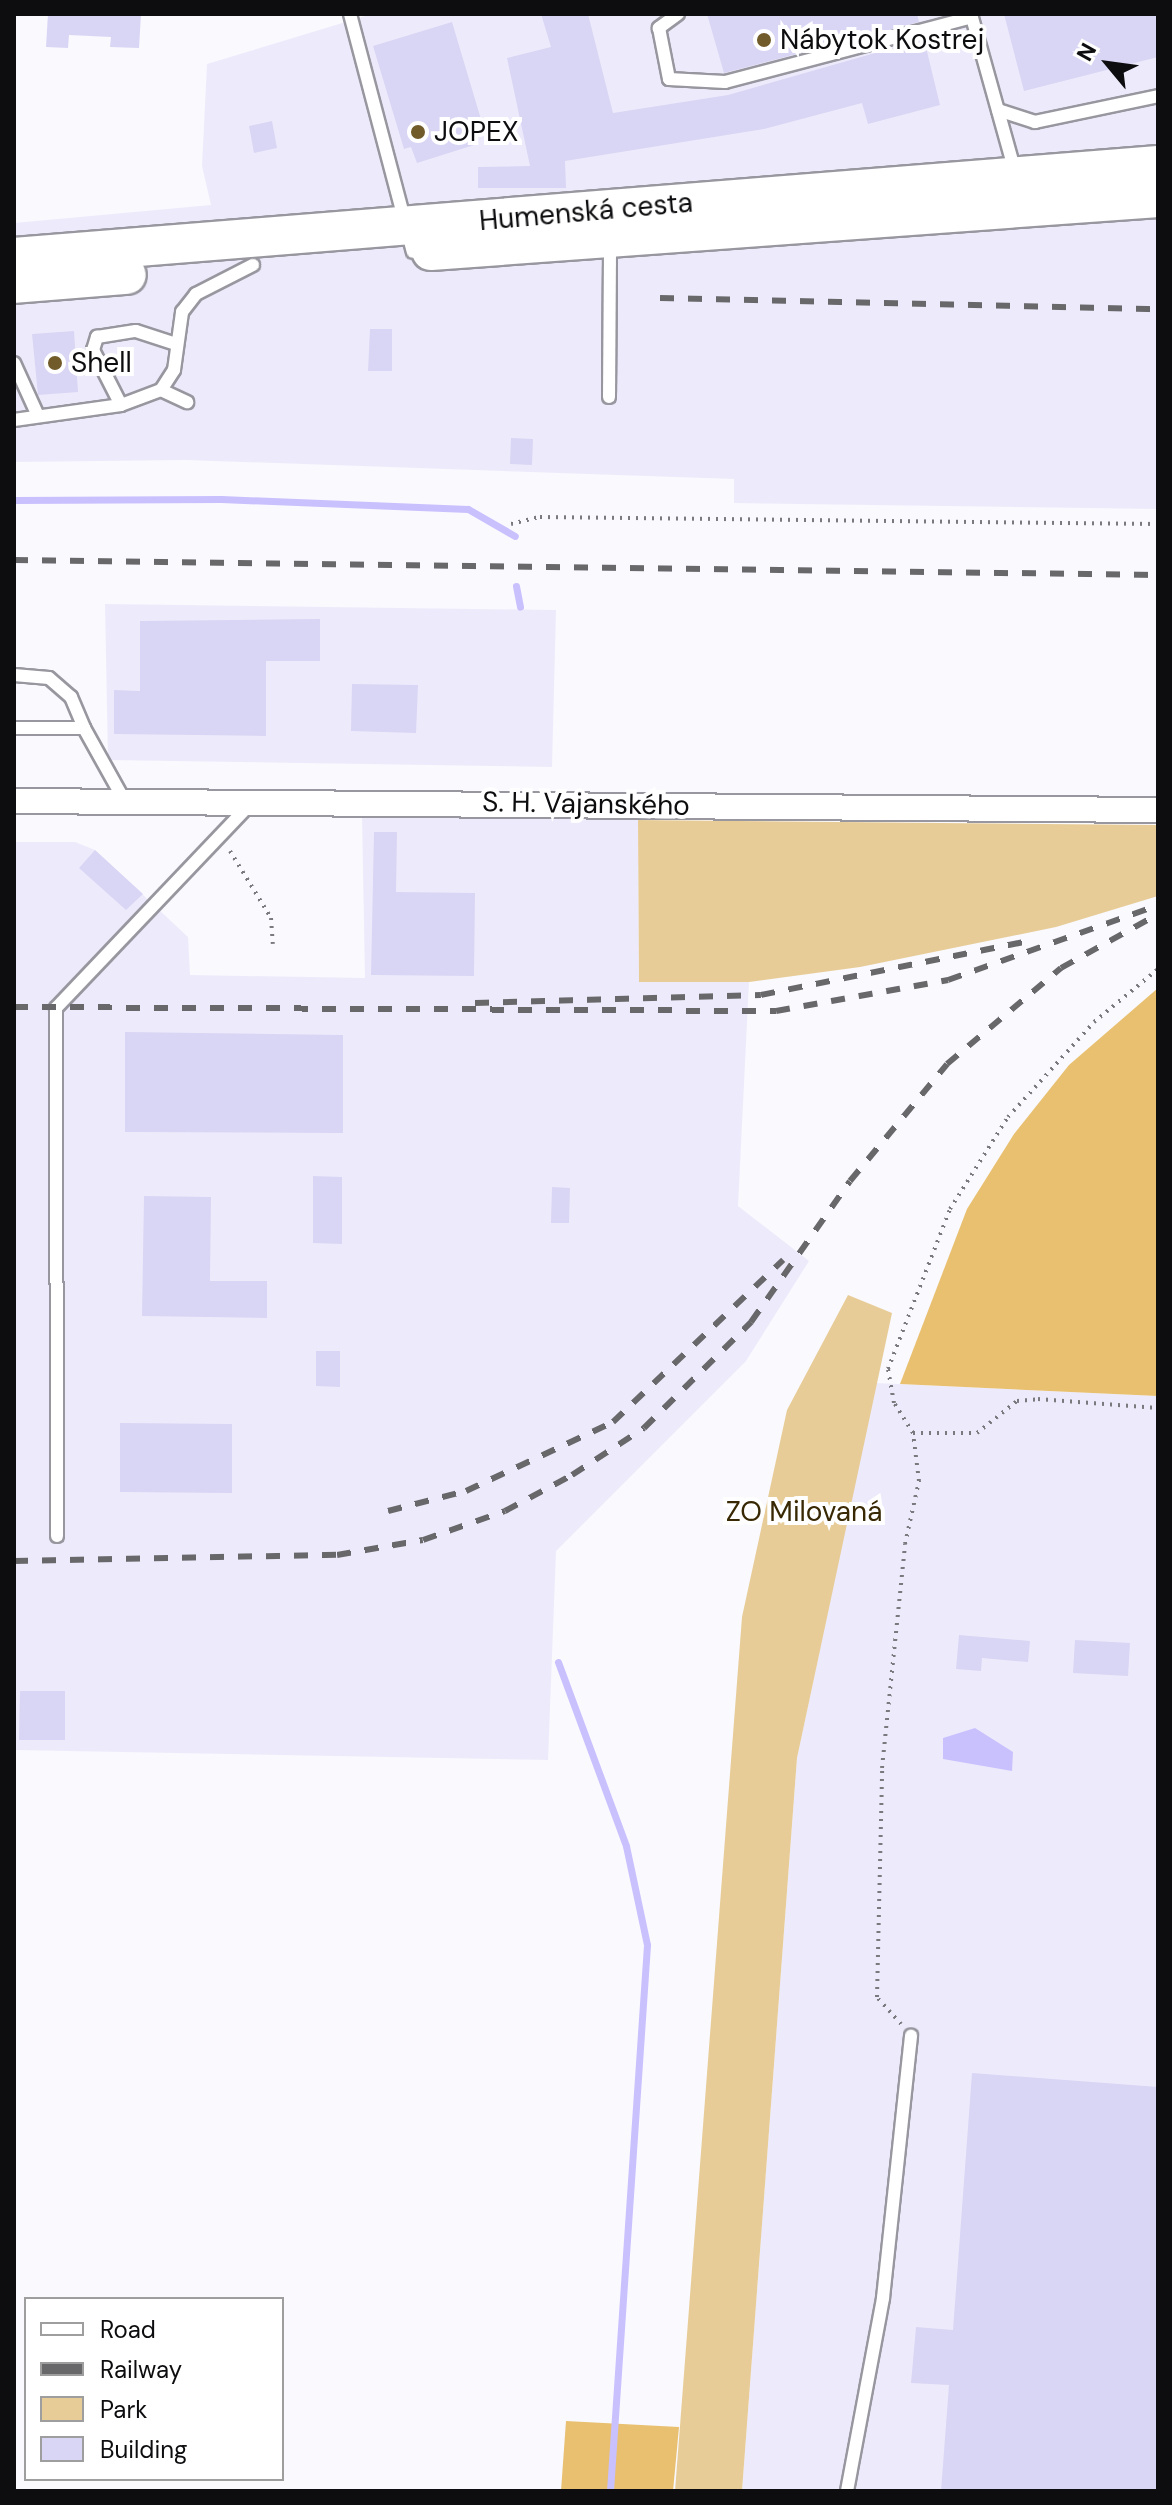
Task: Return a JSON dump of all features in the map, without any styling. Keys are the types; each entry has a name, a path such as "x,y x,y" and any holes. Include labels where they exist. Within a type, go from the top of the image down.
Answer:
{"main road":[{"name":"Humenská cesta","path":"610,224 1016,175 1158,165"},
{"name":"Humenská cesta","path":"14,257 410,240 610,224 1158,198"},
{"name":"Humenská cesta","path":"14,284 253,265 410,240"}],"street":[{"name":"S. H. Vajanského","path":"14,801 255,799 1158,810"}],"lane":[{"path":"350,14 410,240"},
{"path":"678,14 659,28 669,79 725,82 972,15 1016,175"},
{"path":"998,110 1035,122 1158,96"},
{"path":"609,397 610,224"},
{"path":"14,420 121,405 161,390 174,370 182,312 196,294 253,265"},
{"path":"121,405 93,350 97,337 136,331 176,344"},
{"path":"14,363 38,416"},
{"path":"161,390 187,402"},
{"path":"14,675 49,678 71,697 84,728 124,800"},
{"path":"14,728 84,728"},
{"path":"57,1536 56,1008 255,799"},
{"path":"847,2491 883,2298 911,2035"}],"path":[{"path":"511,524 540,517 1158,524"},
{"path":"220,835 271,918 273,944"},
{"path":"911,2035 877,1997 882,1768 905,1544 919,1481 913,1433 894,1403 888,1369 950,1209 1008,1117 1094,1022 1158,969"},
{"path":"913,1433 977,1433 1017,1401 1038,1399 1158,1408"}],"shaded area":[{"path":"372,14 1158,14 1158,509 734,503 734,479 186,460 14,462 14,223 211,205 202,166 207,64"},
{"path":"105,604 556,610 552,767 108,760"},
{"path":"362,816 638,820 639,982 749,982 738,1206 809,1261 746,1361 556,1551 548,1760 14,1750 14,842 75,842 95,850 188,937 190,975 365,978"},
{"path":"1158,988 1158,1396 900,1384 967,1209 1014,1134 1069,1065"},
{"path":"876,1383 1158,1396 1158,2491 742,2491 797,1758"},
{"path":"975,1728 1013,1752 1012,1771 943,1759 943,1738"},
{"path":"566,2421 679,2427 673,2491 561,2491"}],"green space":[{"path":"638,820 1158,825 1158,896 1056,927 860,967 749,982 639,982"},
{"name":"ZO Milovaná","path":"848,1295 892,1313 797,1758 742,2491 675,2491 742,1617 787,1410"}],"building":[{"path":"48,14 141,14 139,48 110,47 111,37 69,35 68,48 46,47"},
{"path":"541,14 588,14 613,113 728,95 924,39 940,105 868,124 862,103 764,129 565,161 566,188 478,188 478,167 530,166 507,58 551,47"},
{"name":"Nábytok Kostrej","path":"707,14 917,14 919,22 724,73"},
{"path":"1004,14 1158,14 1158,57 1024,91"},
{"path":"452,22 483,126 470,130 474,145 417,163 411,147 404,149 373,46"},
{"path":"272,121 277,148 254,153 249,126"},
{"path":"370,329 392,329 392,371 368,371"},
{"name":"Shell","path":"74,331 78,392 38,395 32,334"},
{"path":"511,438 533,439 532,465 510,464"},
{"path":"320,619 320,661 266,661 266,736 114,734 114,690 140,691 140,621"},
{"path":"352,684 418,685 416,733 351,731"},
{"path":"374,832 397,832 396,892 475,893 474,976 371,975"},
{"path":"95,850 143,894 126,910 79,868"},
{"path":"125,1032 343,1035 343,1133 125,1132"},
{"path":"313,1176 342,1177 342,1244 313,1243"},
{"path":"552,1187 570,1188 569,1223 551,1223"},
{"path":"144,1196 211,1197 210,1281 267,1281 267,1318 142,1316"},
{"path":"316,1351 340,1351 340,1387 316,1386"},
{"path":"120,1423 232,1424 232,1493 120,1492"},
{"path":"959,1635 1030,1641 1028,1662 982,1658 981,1671 956,1669"},
{"path":"1075,1640 1130,1643 1128,1676 1073,1673"},
{"path":"20,1691 65,1691 65,1740 19,1740"},
{"path":"972,2073 1158,2087 1158,2491 941,2491 949,2385 911,2383 916,2327 953,2330"}],"waterway":[{"path":"14,500 221,499 468,509 515,536"},
{"path":"516,586 520,607"},
{"path":"558,1662 626,1846 647,1945 610,2491"}],"railway":[{"path":"660,298 1158,309"},
{"path":"14,560 1158,575"},
{"path":"14,1007 776,1011 948,980 1150,908"},
{"path":"14,1561 337,1555 423,1540 505,1511 572,1475 644,1428 751,1322 850,1181 947,1064 1061,968 1158,914"},
{"path":"475,1003 761,995 1033,940"},
{"path":"388,1511 466,1491 613,1422 783,1260"}],"place":[{"name":"Nábytok Kostrej","path":"764,40"},
{"name":"JOPEX","path":"418,132"},
{"name":"Shell","path":"55,363"}]}
